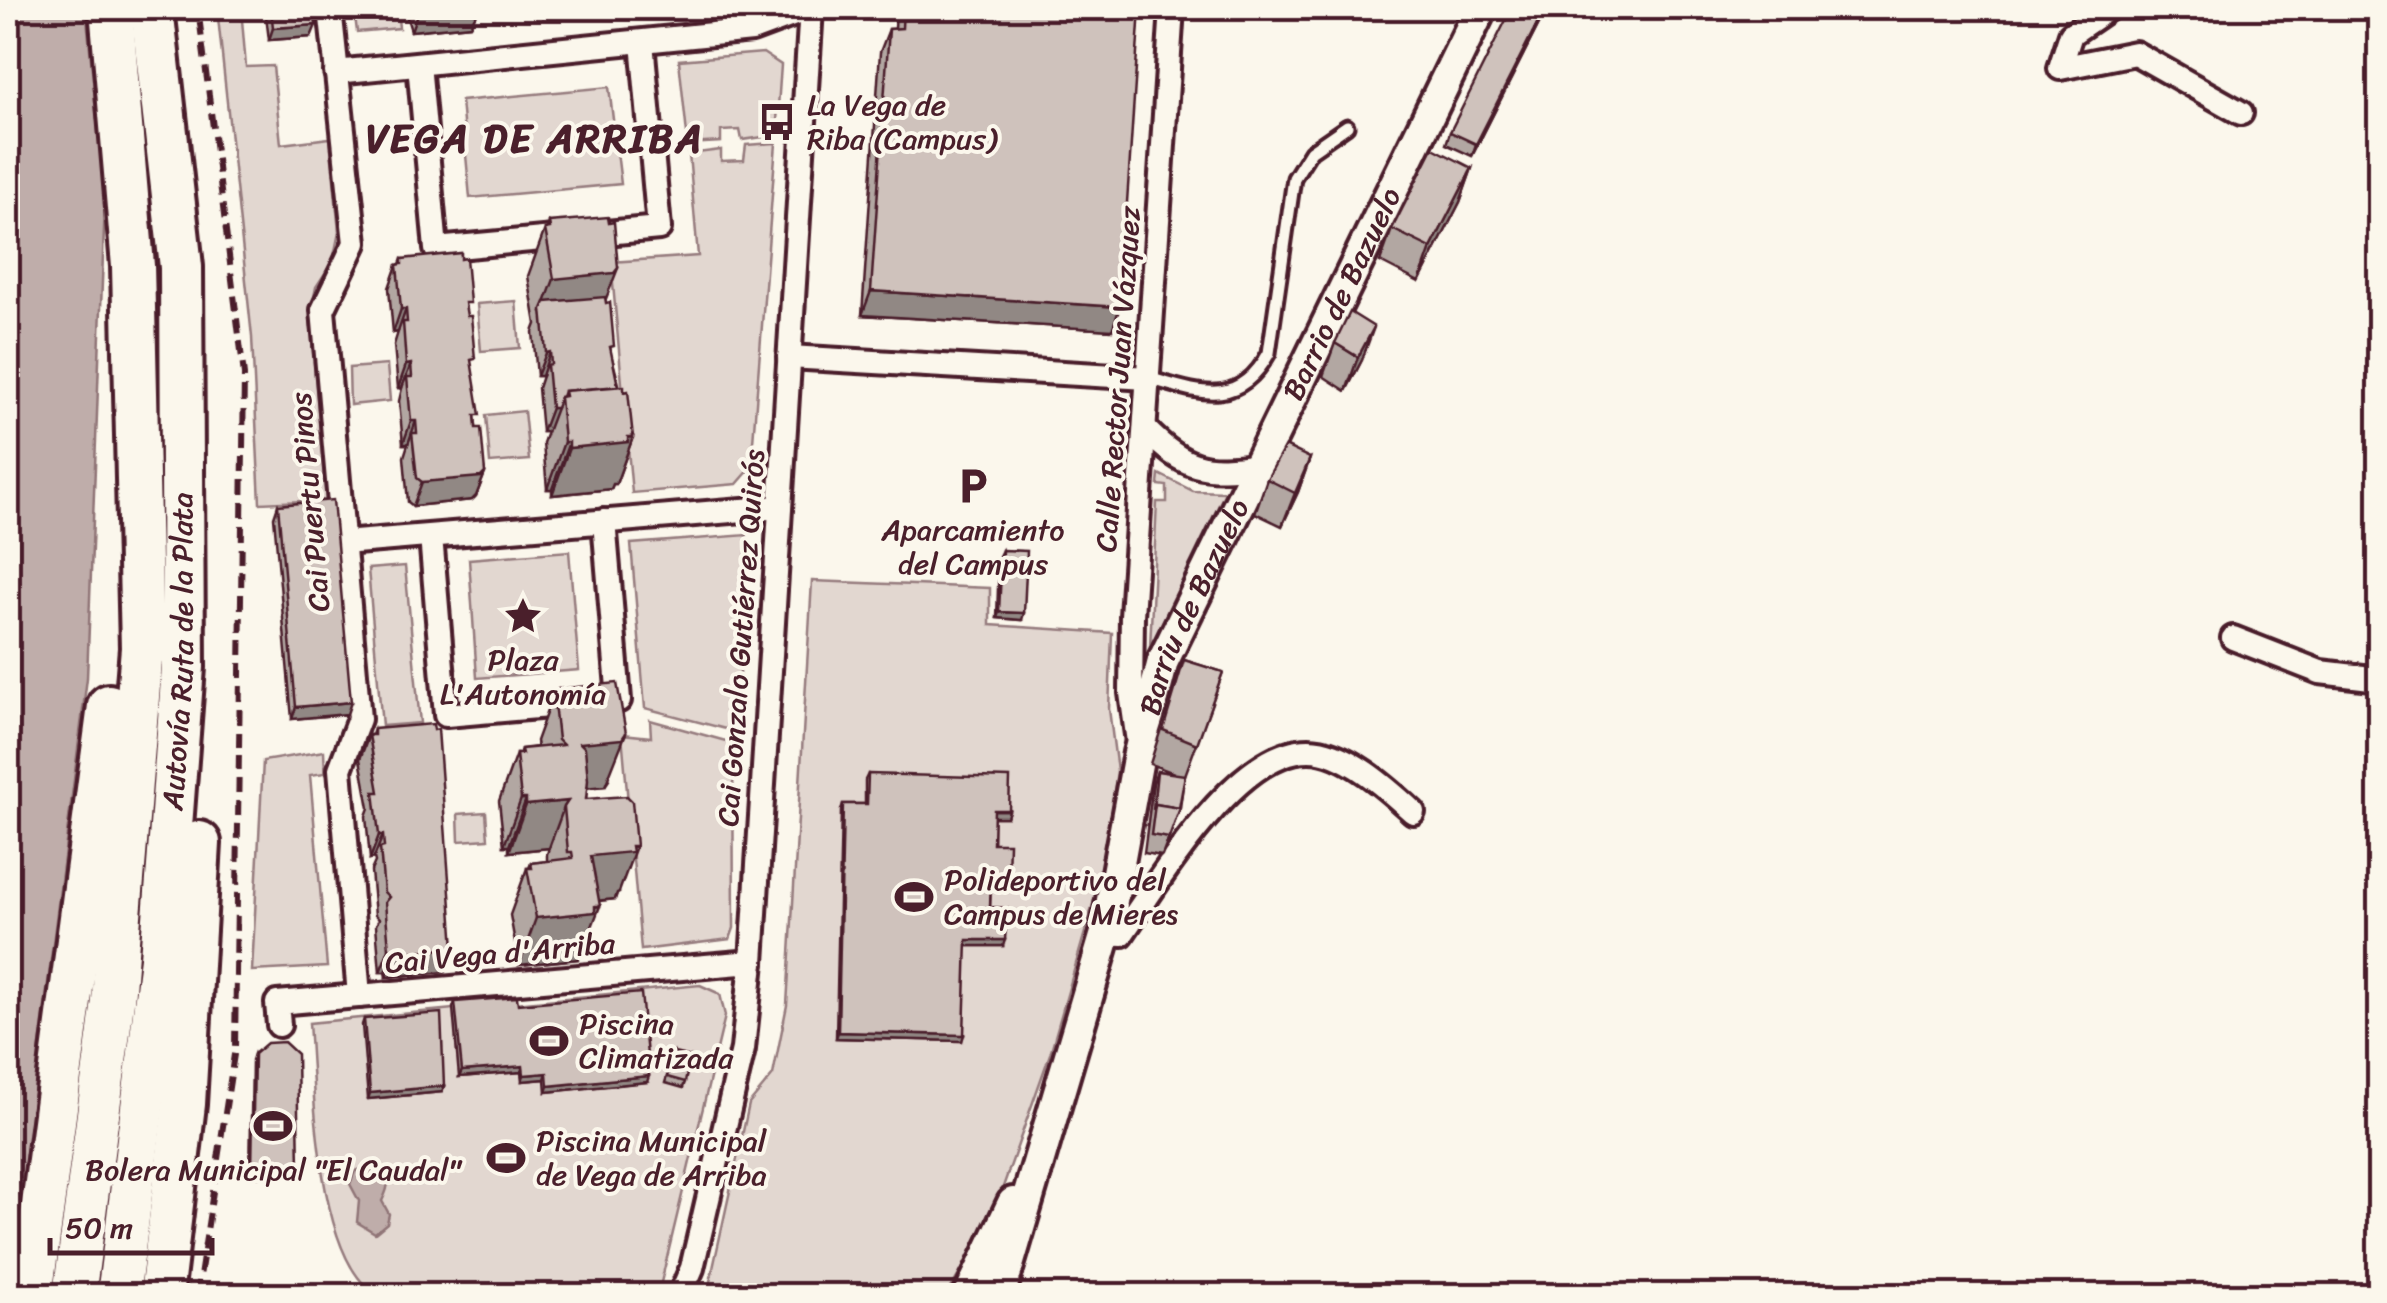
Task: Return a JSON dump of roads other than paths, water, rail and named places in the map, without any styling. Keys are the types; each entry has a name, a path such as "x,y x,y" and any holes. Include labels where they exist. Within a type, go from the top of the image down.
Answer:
{"highway":[{"name":"Autovía Ruta de la Plata","path":"74,1296 113,1001 142,648 133,266 123,110 111,8"},
{"name":"Autovía Ruta de la Plata","path":"118,1296 162,959 182,686 182,319 175,198 152,8"},
{"path":"31,1296 109,715 133,266"},
{"path":"161,1296 184,1104 203,769 201,456 182,319"}],"street":[{"name":"Cai Puertu Pinos","path":"330,8 355,243 323,310 359,720 340,769 358,996"},
{"path":"336,72 752,30 811,8"},
{"name":"Cai Gonzalo Gutiérrez Quirós","path":"680,1296 692,1268 743,1049 752,962 811,8"},
{"name":"Calle Rector Juan Vázquez","path":"1139,754 1132,693 1132,616 1172,8"},
{"name":"Barrio de Bazuelo","path":"1260,465 1482,8"},
{"path":"2109,8 2071,34 2060,68 2135,53 2241,113"},
{"path":"752,30 786,38 807,58"},
{"path":"419,64 436,248 659,228 642,42"},
{"path":"788,356 1148,378"},
{"path":"1145,430 1176,460 1214,472 1260,465"},
{"name":"Barriu de Bazuelo","path":"1139,754 1162,662 1260,465"},
{"path":"343,543 780,507"},
{"path":"431,536 446,715 619,700 604,522"},
{"path":"2232,638 2320,672 2380,679"},
{"path":"1106,934 1122,934 1196,830 1261,764 1310,750 1372,773 1413,812"},
{"path":"999,1296 1106,934 1139,754"},
{"name":"Cai Vega d'Arriba","path":"279,1026 277,1003 752,962"},
{"path":"969,1296 1045,1137"},
{"name":"Cai Gonzalo Gutiérrez Quirós","path":"692,1268 693,1296"}],"lane":[{"path":"1148,378 1218,394 1258,374 1270,353 1294,178 1311,151 1347,126"}],"railway":[{"path":"197,1296 235,1048 244,375 198,8"}],"place":[{"name":"La Vega de Riba (Campus)","path":"777,122"},
{"name":"Aparcamiento del Campus","path":"973,486"},
{"name":"Plaza L'Autonomía","path":"523,616"},
{"name":"Polideportivo del Campus de Mieres","path":"914,897"},
{"name":"Piscina Climatizada","path":"549,1041"},
{"name":"Bolera Municipal \"El Caudal\"","path":"273,1126"},
{"name":"Piscina Municipal de Vega de Arriba","path":"506,1158"}],"district":[{"name":"VEGA DE ARRIBA","path":"535,138"}]}
